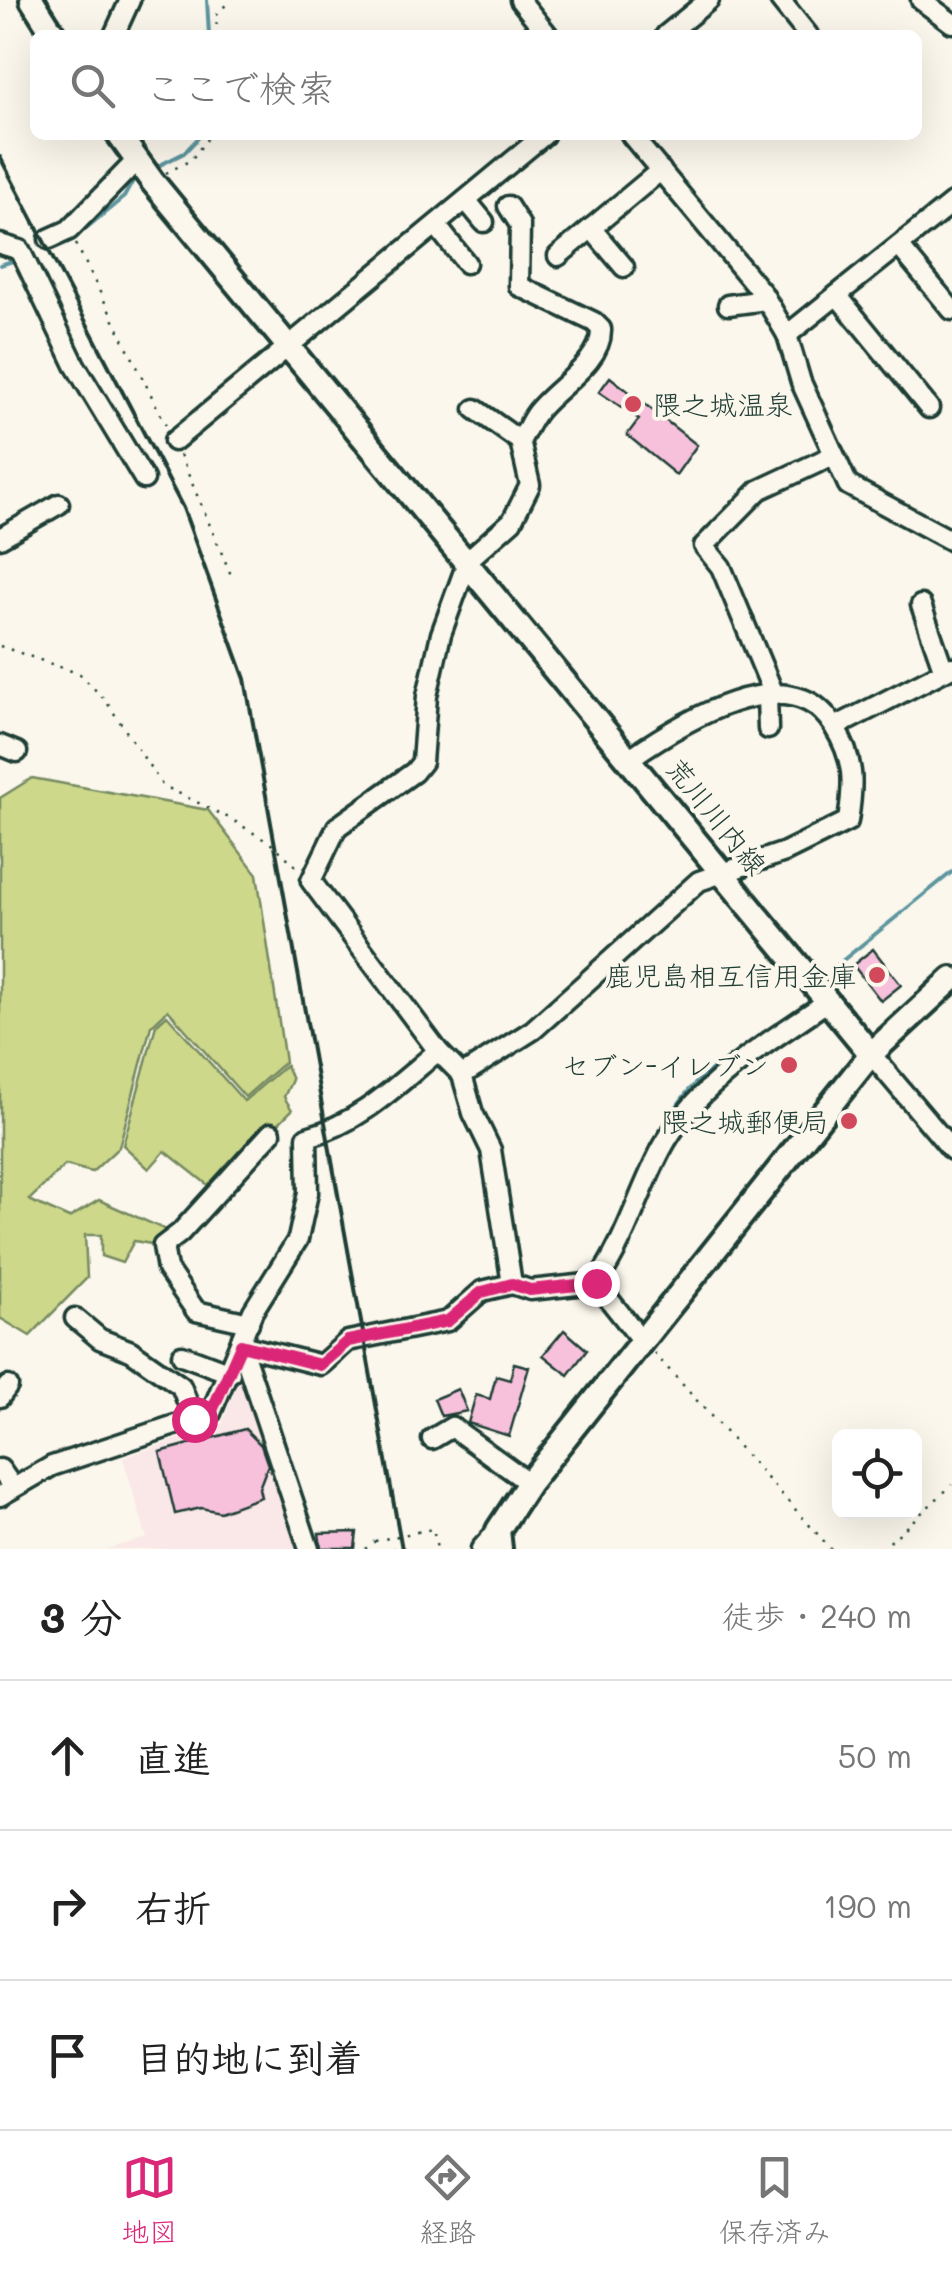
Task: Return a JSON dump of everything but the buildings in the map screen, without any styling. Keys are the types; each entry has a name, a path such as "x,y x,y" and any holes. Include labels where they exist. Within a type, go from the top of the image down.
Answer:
{"main road":[{"path":"32,0 51,30"},
{"name":"荒川川内線","path":"122,140 152,182 872,1054"},
{"path":"499,1540 529,1483 872,1054 952,979"}],"street":[{"path":"116,30 130,0"},
{"path":"520,0 544,30"},
{"path":"672,30 709,0"},
{"path":"780,0 804,30"},
{"path":"921,0 952,23"},
{"path":"174,441 538,140"},
{"path":"635,140 766,300 787,335 802,382 848,484 952,541"},
{"path":"0,244 35,244 69,230 136,161"},
{"path":"558,256 660,170"},
{"path":"466,200 484,222"},
{"path":"787,335 952,203"},
{"path":"508,206 520,225 519,286 601,329 602,339 592,355 536,413 520,441"},
{"path":"436,225 466,263"},
{"path":"592,228 624,267"},
{"path":"35,244 75,365 144,479"},
{"path":"899,246 952,310"},
{"path":"837,295 929,408"},
{"path":"728,305 766,300"},
{"path":"475,410 520,441 530,484 521,509 468,560 441,634 427,696 422,762 414,772 336,827 312,881 438,1051 462,1075 473,1113 491,1150 512,1284"},
{"path":"768,729 770,693 721,567 704,546 759,490 834,454"},
{"path":"0,538 59,504"},
{"path":"834,727 948,669 921,605"},
{"path":"462,1075 533,1030 699,881 784,852 848,821 854,776 834,727 810,700 770,693 704,713 630,758"},
{"path":"241,1345 320,1365 348,1341 448,1321 482,1292 512,1284 530,1290 596,1283 610,1265 661,1150 711,1083 823,995"},
{"path":"0,1468 6,1491 52,1466 211,1413 272,1276 298,1239 308,1193 307,1136 327,1132 369,1109 438,1051"},
{"path":"872,1054 952,1150"},
{"path":"249,1324 196,1310 167,1269 162,1246 180,1233 272,1133"},
{"path":"596,1283 642,1341"},
{"path":"75,1318 100,1340 131,1351 181,1386 194,1419"},
{"path":"241,1345 308,1549"},
{"path":"182,1355 230,1373"},
{"path":"432,1439 452,1427 529,1483"},
{"path":"480,1549 499,1540"}],"path":[{"path":"218,30 215,17 230,0"},
{"path":"152,182 192,160 206,140"},
{"path":"69,230 174,441 231,575"},
{"path":"0,646 80,674 106,701 162,785 276,846 312,881"},
{"path":"642,1341 831,1549"},
{"path":"882,1549 952,1486"},
{"path":"365,1549 376,1540 432,1529 436,1546"},
{"path":"392,1549 408,1549"}],"shaded area":[{"path":"241,1375 248,1377 304,1549 106,1549 147,1538 123,1458 222,1424"}],"green space":[{"path":"32,778 208,810 257,874 285,1062 245,1097 168,1010 151,1026 119,1147 92,1172 65,1165 29,1200 69,1218 99,1200 166,1230 157,1245 134,1241 122,1263 101,1256 101,1235 85,1235 87,1278 30,1336 0,1318 0,798"},
{"path":"167,1015 244,1101 286,1065 292,1080 284,1097 292,1110 213,1189 165,1151 149,1169 123,1145 156,1025"}],"waterway":[{"path":"207,0 209,30"},
{"path":"160,165 184,153 196,140"},
{"path":"79,234 124,197 134,179"},
{"path":"0,265 19,259"},
{"path":"824,985 837,965 952,872"},
{"path":"667,1125 696,1083 739,1053"},
{"path":"601,1259 627,1205"}],"railway":[{"path":"0,157 183,508 245,679 402,1549"}],"place":[{"name":"隈之城温泉","path":"633,404"},
{"name":"鹿児島相互信用金庫","path":"877,975"},
{"name":"セブン-イレブン","path":"789,1065"},
{"name":"隈之城郵便局","path":"849,1121"}],"route":[{"path":"194,1419 211,1413 241,1345 320,1365 348,1341 448,1321 482,1292 512,1284 530,1290 596,1283"}]}
